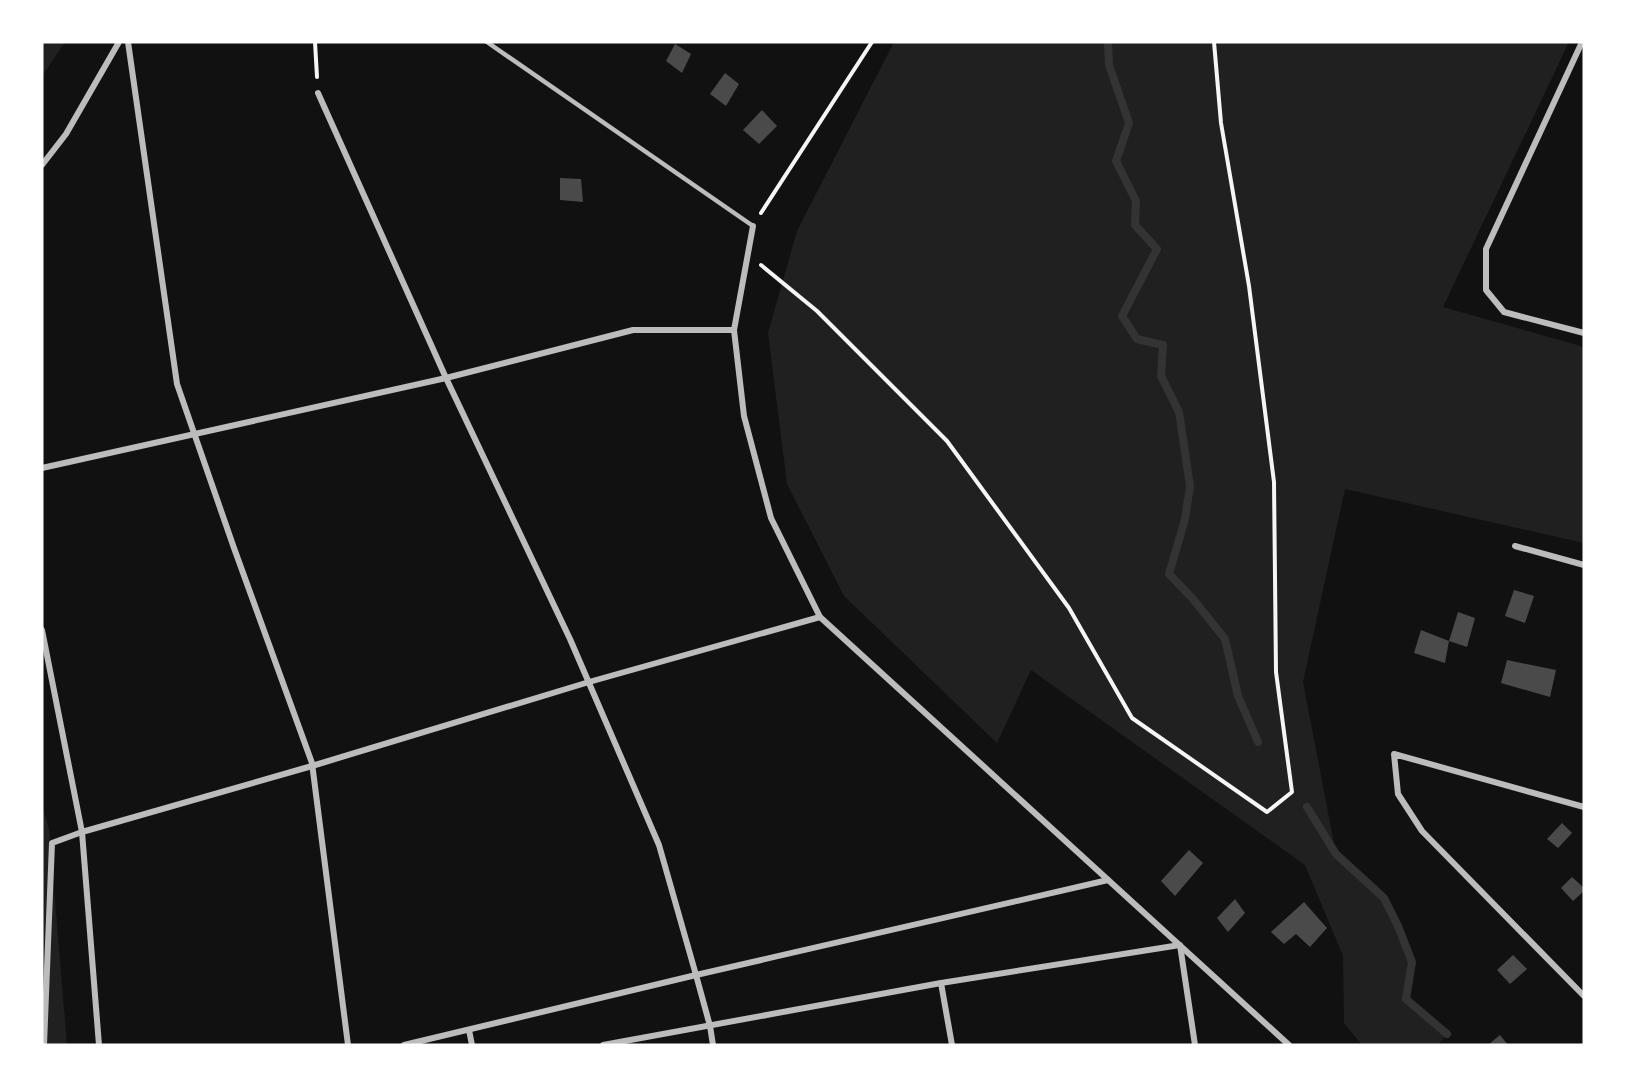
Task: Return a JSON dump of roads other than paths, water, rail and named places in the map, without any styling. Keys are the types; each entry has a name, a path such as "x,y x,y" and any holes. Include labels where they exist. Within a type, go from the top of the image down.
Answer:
{"street":[{"path":"42,165 66,134 119,42"},
{"path":"128,42 177,384 312,766 348,1045"},
{"path":"1582,42 1486,249 1486,290 1504,312 1584,333"},
{"path":"318,93 446,378 570,639 659,844 710,1026 713,1045"},
{"path":"753,225 734,330 744,416 771,518 820,617 1289,1045"},
{"path":"42,468 446,378 633,330 734,330"},
{"path":"1515,546 1584,565"},
{"path":"44,1045 52,843 82,832 312,766 589,681 820,617"},
{"path":"42,630 82,832 99,1045"},
{"path":"1584,807 1394,754 1398,794 1422,831 1584,996"},
{"path":"404,1045 1108,880"},
{"path":"603,1045 941,983 1179,945"},
{"path":"1179,945 1195,1045"},
{"path":"941,983 952,1045"},
{"path":"469,1030 472,1045"}],"lane":[{"path":"488,42 753,225"}],"waterway":[{"path":"1108,42 1109,65 1129,123 1116,161 1136,201 1135,225 1157,249 1122,316 1137,339 1163,345 1161,376 1179,412 1190,486 1185,519 1169,574 1193,599 1225,639 1238,696 1258,742"},
{"path":"1307,807 1336,854 1384,898 1412,962 1406,999 1447,1034"}]}
